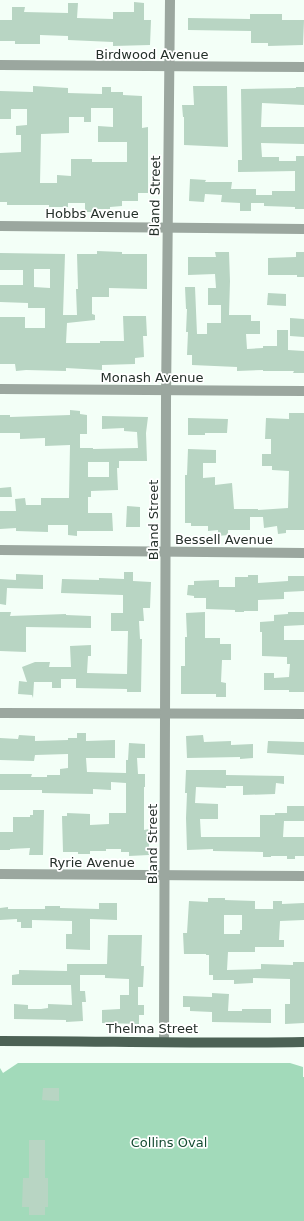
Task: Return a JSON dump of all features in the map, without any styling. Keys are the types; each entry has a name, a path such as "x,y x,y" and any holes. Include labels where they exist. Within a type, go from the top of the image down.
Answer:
{"main road":[{"name":"Thelma Street","path":"0,1041 304,1042"}],"street":[{"name":"Bland Street","path":"164,1041 166,391 170,0"},
{"name":"Birdwood Avenue","path":"0,65 304,67"},
{"name":"Hobbs Avenue","path":"0,226 168,226 304,229"},
{"name":"Monash Avenue","path":"0,389 304,391"},
{"name":"Bessell Avenue","path":"0,550 304,552"},
{"path":"0,713 304,714"},
{"name":"Ryrie Avenue","path":"0,874 304,876"}],"green space":[{"name":"Collins Oval","path":"18,1063 290,1063 303,1067 304,1221 0,1221 0,1068 3,1073"}],"building":[{"path":"134,2 144,3 144,20 151,20 150,45 113,46 113,42 68,40 68,36 40,35 40,44 15,44 15,41 0,41 0,20 12,20 12,7 25,7 24,12 68,13 68,3 78,3 77,18 113,19 113,12 134,12"},
{"path":"250,14 282,14 282,20 304,20 303,45 268,46 268,43 251,43 251,31 188,30 188,18 250,19"},
{"path":"33,86 68,88 68,93 102,94 102,87 111,87 111,92 123,92 123,95 142,96 142,128 148,127 148,193 138,193 138,201 122,201 122,206 110,207 110,209 93,209 93,212 85,212 85,203 68,203 68,207 49,207 49,205 7,205 7,202 0,202 0,153 21,152 21,135 16,135 16,126 27,125 27,109 11,109 11,119 0,119 0,91 33,92","holes":["91,108 113,108 113,127 98,126 98,142 127,142 127,162 92,162 92,159 71,159 71,176 57,175 57,183 40,183 41,134 69,133 69,117 84,117 84,122 91,122"]},
{"path":"193,86 227,86 228,147 184,145 184,117 182,105 194,105"},
{"path":"304,87 304,105 262,103 261,127 304,127 304,144 261,143 262,157 279,157 279,161 296,161 296,156 304,156 304,209 295,209 295,207 264,206 264,203 251,203 251,211 240,211 240,203 221,202 222,195 205,194 204,202 189,201 190,179 206,180 205,182 232,182 231,189 256,189 256,195 272,195 272,191 295,191 295,171 238,172 238,160 242,160 241,89"},
{"path":"97,251 122,252 122,254 147,254 147,289 109,288 109,297 92,297 92,314 95,315 95,320 67,323 66,343 124,341 123,316 146,316 147,336 143,336 144,357 135,358 135,364 102,365 102,370 66,368 66,371 16,371 15,364 0,364 0,317 25,317 25,328 45,328 45,308 28,308 28,303 0,302 0,285 23,285 23,270 0,270 0,253 65,254 63,315 77,315 77,254 97,254","holes":["34,269 50,269 50,288 34,287"]},
{"path":"215,252 229,252 229,315 251,315 251,321 260,321 260,334 246,334 247,349 263,348 263,346 277,346 277,330 288,330 288,350 304,351 304,373 293,373 294,371 263,370 237,371 237,367 192,365 192,355 187,355 188,332 186,332 187,309 185,287 195,287 197,334 207,334 207,323 221,323 221,305 208,305 208,288 216,288 215,274 188,275 188,257 216,257"},
{"path":"296,252 304,252 304,277 297,277 297,275 268,275 268,258 296,257"},
{"path":"268,293 286,294 286,306 267,305"},
{"path":"290,318 304,319 304,337 290,336"},
{"path":"70,410 80,411 80,414 87,415 87,434 80,434 80,448 93,449 138,448 137,432 124,431 124,428 102,429 102,416 148,417 146,433 147,461 119,461 119,468 117,468 118,490 91,491 91,497 88,497 88,513 112,513 113,531 77,531 77,536 68,535 68,525 48,525 48,532 16,531 16,528 0,529 0,511 16,511 15,499 25,498 26,505 41,505 41,498 69,498 70,445 45,446 45,438 20,439 20,433 0,433 0,415 10,415 10,417 70,415","holes":["88,462 109,462 109,477 88,477"]},
{"path":"289,413 304,413 304,530 286,530 286,533 278,534 277,526 264,528 263,517 250,517 250,530 228,530 228,535 218,536 218,530 208,531 208,526 191,526 191,523 185,523 185,475 187,475 188,449 216,450 216,463 203,463 203,478 215,477 215,485 232,483 234,509 258,510 288,508 289,471 272,470 272,466 262,466 262,454 271,454 271,439 265,439 266,418 289,419"},
{"path":"188,418 228,419 227,433 188,435"},
{"path":"11,487 12,497 0,497 0,488"},
{"path":"127,506 140,507 140,527 126,527"},
{"path":"124,572 133,572 133,581 151,582 150,608 143,608 144,621 139,621 140,639 142,639 141,692 127,692 127,689 76,688 76,679 61,679 61,688 52,688 52,682 34,682 33,698 32,695 18,694 19,681 27,682 22,667 35,662 50,662 49,667 71,667 70,646 91,645 91,656 88,656 87,673 127,674 128,631 111,631 111,613 123,613 123,595 61,593 62,579 124,579"},
{"path":"16,574 43,575 43,589 7,588 6,605 0,604 0,579 16,580"},
{"path":"248,575 258,575 258,583 288,581 288,576 304,576 304,591 284,592 284,599 258,600 258,611 244,612 235,612 235,610 206,609 206,598 194,598 194,596 187,595 188,585 194,585 194,581 219,580 219,587 235,587 235,577 248,577"},
{"path":"0,612 11,612 10,616 66,614 91,616 91,628 26,627 26,652 0,651"},
{"path":"205,612 205,638 220,638 220,644 231,644 231,660 222,660 221,682 226,683 226,697 216,697 216,694 181,694 181,666 185,666 185,637 187,637 186,613"},
{"path":"288,612 304,612 304,625 284,626 284,640 304,640 304,692 289,692 289,690 264,690 264,673 274,673 274,678 289,677 290,664 287,664 287,657 262,656 262,632 260,632 260,622 274,621 274,615 288,614"},
{"path":"77,733 86,733 86,741 115,740 115,758 86,758 87,772 126,773 126,760 128,760 129,743 145,744 145,758 137,758 138,774 145,774 144,830 149,829 149,855 129,856 129,852 121,852 121,849 90,851 90,854 63,852 62,816 67,816 67,813 90,814 90,825 109,824 109,813 126,813 126,783 111,782 111,790 93,789 93,794 42,793 42,790 0,790 0,774 32,774 31,777 60,775 60,769 68,768 68,754 35,755 34,761 0,760 0,738 18,739 19,735 35,736 35,741 68,740 68,738 77,738"},
{"path":"203,735 204,742 231,741 231,745 253,744 253,758 187,758 186,736"},
{"path":"268,741 304,742 304,755 267,753"},
{"path":"186,770 226,770 226,775 284,776 284,784 276,783 275,794 243,795 243,786 226,786 226,788 196,787 195,803 218,804 218,819 200,819 201,837 260,837 260,815 287,813 287,806 304,806 304,821 284,821 283,837 304,837 304,856 295,856 295,859 287,859 287,856 263,857 263,852 213,851 213,849 187,850 187,793 185,793"},
{"path":"33,810 44,810 43,855 29,855 30,848 0,850 0,832 13,832 13,817 30,817 30,815 33,815"},
{"path":"208,898 255,901 255,909 273,909 273,901 282,901 282,904 304,903 304,920 280,921 279,940 284,940 284,947 255,947 255,952 228,952 227,970 261,969 261,964 293,965 293,962 304,962 304,1023 285,1024 285,1004 290,1004 290,979 253,978 253,983 234,984 234,980 213,980 213,975 209,975 209,955 184,954 183,933 187,933 189,901 208,902","holes":["224,915 242,915 242,930 240,930 240,934 224,934"]},
{"path":"99,903 117,903 117,920 90,919 90,950 66,949 66,934 72,934 72,921 32,920 32,928 21,928 21,922 17,922 17,919 0,920 0,908 45,909 45,906 60,906 60,908 99,909"},
{"path":"108,935 142,935 141,966 144,966 143,987 138,987 138,1005 144,1005 144,1015 139,1015 139,1024 102,1023 102,1010 120,1009 120,995 129,995 129,979 105,978 105,975 80,975 80,991 85,991 86,1002 82,1002 83,1021 66,1022 66,1020 14,1019 14,1004 28,1005 28,1009 48,1008 48,1004 72,1005 71,985 12,985 12,975 19,974 19,970 67,971 67,964 107,964"},
{"path":"212,993 229,994 228,1011 242,1011 242,1009 271,1009 271,1023 212,1022 212,1012 190,1011 190,1007 183,1007 183,996 212,997"},
{"path":"43,1088 59,1088 59,1101 42,1100"},
{"path":"29,1140 45,1140 45,1178 48,1178 48,1207 45,1207 45,1215 29,1215 29,1207 22,1207 23,1178 29,1178"}]}
